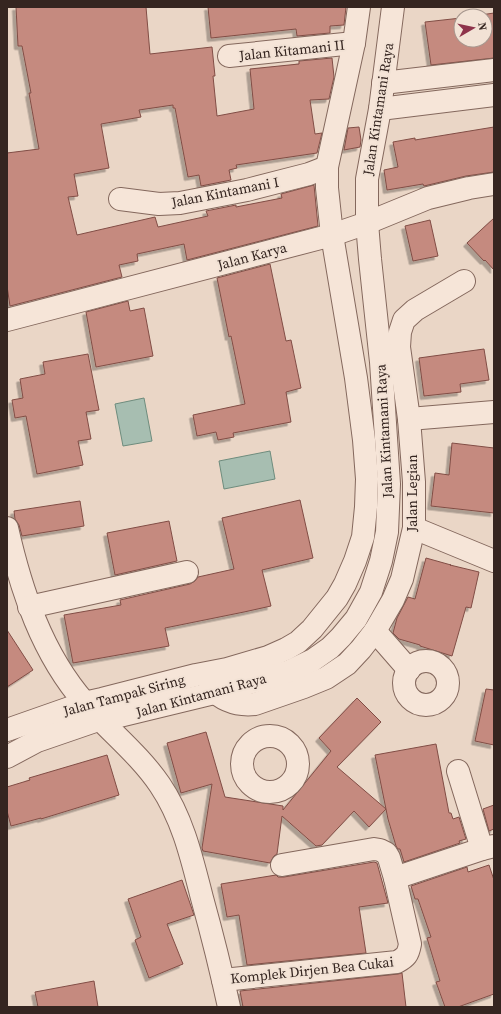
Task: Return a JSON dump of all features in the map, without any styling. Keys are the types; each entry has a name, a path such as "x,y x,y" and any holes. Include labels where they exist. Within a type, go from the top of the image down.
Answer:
{"street":[{"name":"Jalan Kintamani Raya","path":"196,675 227,669 268,657 298,642 312,629 337,598 345,584 361,543 366,507 367,479 364,440 356,378 332,235 327,188 327,167 354,43 359,7"},
{"name":"Jalan Kintamani Raya","path":"101,720 214,693 260,680 290,670 313,660 330,648 341,637 356,619 370,592 382,561 387,532 389,484 381,362 367,223 367,179 380,109 393,7"},
{"name":"Jalan Kitamani II","path":"229,56 354,43"},
{"path":"383,83 494,70"},
{"path":"380,109 494,95"},
{"name":"Jalan Kintamani I","path":"120,199 159,204 180,203 247,190 309,174 327,167"},
{"name":"Jalan Karya","path":"7,320 332,235 367,223 428,198 469,188 494,184"},
{"name":"Jalan Legian","path":"196,675 214,693 229,702 248,705 255,704 326,678 347,664 375,631 393,600 402,580 414,528 414,482 409,419 399,347 400,332 404,320 414,310 464,281"},
{"path":"409,419 494,412"},
{"name":"Komplek Dirjen Bea Cukai","path":"7,528 29,607 55,663 84,703 140,760 160,786 176,815 188,848 229,1007"},
{"path":"414,528 494,561"},
{"path":"29,607 187,572"},
{"path":"375,631 409,670"},
{"name":"Jalan Tampak Siring","path":"7,730 84,703 196,675"},
{"path":"255,704 267,736"},
{"name":"Jalan Tampak Siring","path":"7,757 37,741 101,720"},
{"path":"395,878 491,848 458,771"},
{"name":"Komplek Dirjen Bea Cukai","path":"223,980 397,962 404,958 408,952 410,944 395,878 386,853 374,849 282,865"}],"shaded area":[{"path":"144,398 152,441 123,446 115,404"},
{"path":"270,451 275,479 224,489 219,461"}],"building":[{"path":"16,7 146,7 150,54 212,47 217,116 254,109 250,69 299,64 299,61 332,58 334,77 329,99 310,100 315,134 322,133 317,153 236,165 237,168 229,170 231,180 201,186 199,175 188,177 175,108 173,108 173,105 139,110 141,117 101,124 109,168 74,174 78,196 68,197 77,235 155,217 158,227 208,216 206,211 282,198 281,194 314,185 318,226 187,260 184,244 137,254 138,261 119,265 122,277 10,306 7,286 7,153 39,149 29,93 31,93 22,46 18,46"},
{"path":"208,7 346,7 344,25 330,26 330,33 297,36 296,29 211,38"},
{"path":"493,13 494,58 431,65 425,22 453,19 453,48 493,48"},
{"path":"359,127 361,140 360,147 344,150 348,128"},
{"path":"494,127 494,172 466,176 424,186 423,184 387,190 384,170 398,167 393,142 415,138 415,140"},
{"path":"494,218 494,270 467,243"},
{"path":"430,220 438,256 413,261 405,226"},
{"path":"270,264 286,341 291,340 301,388 286,392 291,422 233,433 234,437 218,440 216,432 197,436 193,415 245,404 217,278"},
{"path":"128,301 130,311 144,308 153,356 96,367 86,312"},
{"path":"484,349 489,380 460,384 461,392 424,396 419,358"},
{"path":"88,354 99,410 86,412 91,439 78,441 83,465 37,474 26,416 15,418 12,400 23,398 20,379 45,374 43,362"},
{"path":"452,443 494,448 494,513 431,506 435,473 449,475"},
{"path":"300,500 313,558 262,570 271,606 165,628 169,646 73,663 64,615 121,605 120,600 190,584 198,577 234,569 222,518"},
{"path":"80,501 84,526 22,536 19,525 15,519 14,511"},
{"path":"169,521 177,561 115,575 107,533"},
{"path":"426,558 479,572 471,608 466,607 452,656 399,639 393,633 397,618 408,597 415,599"},
{"path":"7,630 33,670 7,687"},
{"path":"486,689 494,690 494,745 475,741"},
{"path":"357,698 381,722 337,767 386,809 369,827 354,811 322,845 316,846 282,816 277,854 270,863 203,851 202,848 212,784 181,793 167,743 206,732 225,797 283,806 283,810 331,751 319,738"},
{"path":"436,744 449,813 451,813 453,819 459,817 466,839 459,841 460,843 404,862 400,849 396,846 388,819 375,755"},
{"path":"107,755 119,795 41,819 11,826 7,811 7,787 30,780 29,778"},
{"path":"494,805 494,829 489,831 483,809"},
{"path":"374,862 377,863 388,903 359,907 366,953 247,965 239,915 227,917 221,884 276,875 278,877 284,877"},
{"path":"489,865 494,880 494,994 458,1007 445,1007 436,982 440,981 427,938 431,937 418,899 415,899 411,886 467,867 468,872"},
{"path":"182,880 194,915 167,924 183,964 149,978 135,940 141,937 128,899"},
{"path":"402,973 406,1007 243,1007 240,991 398,974"},
{"path":"94,981 98,1007 38,1007 35,992"}]}
